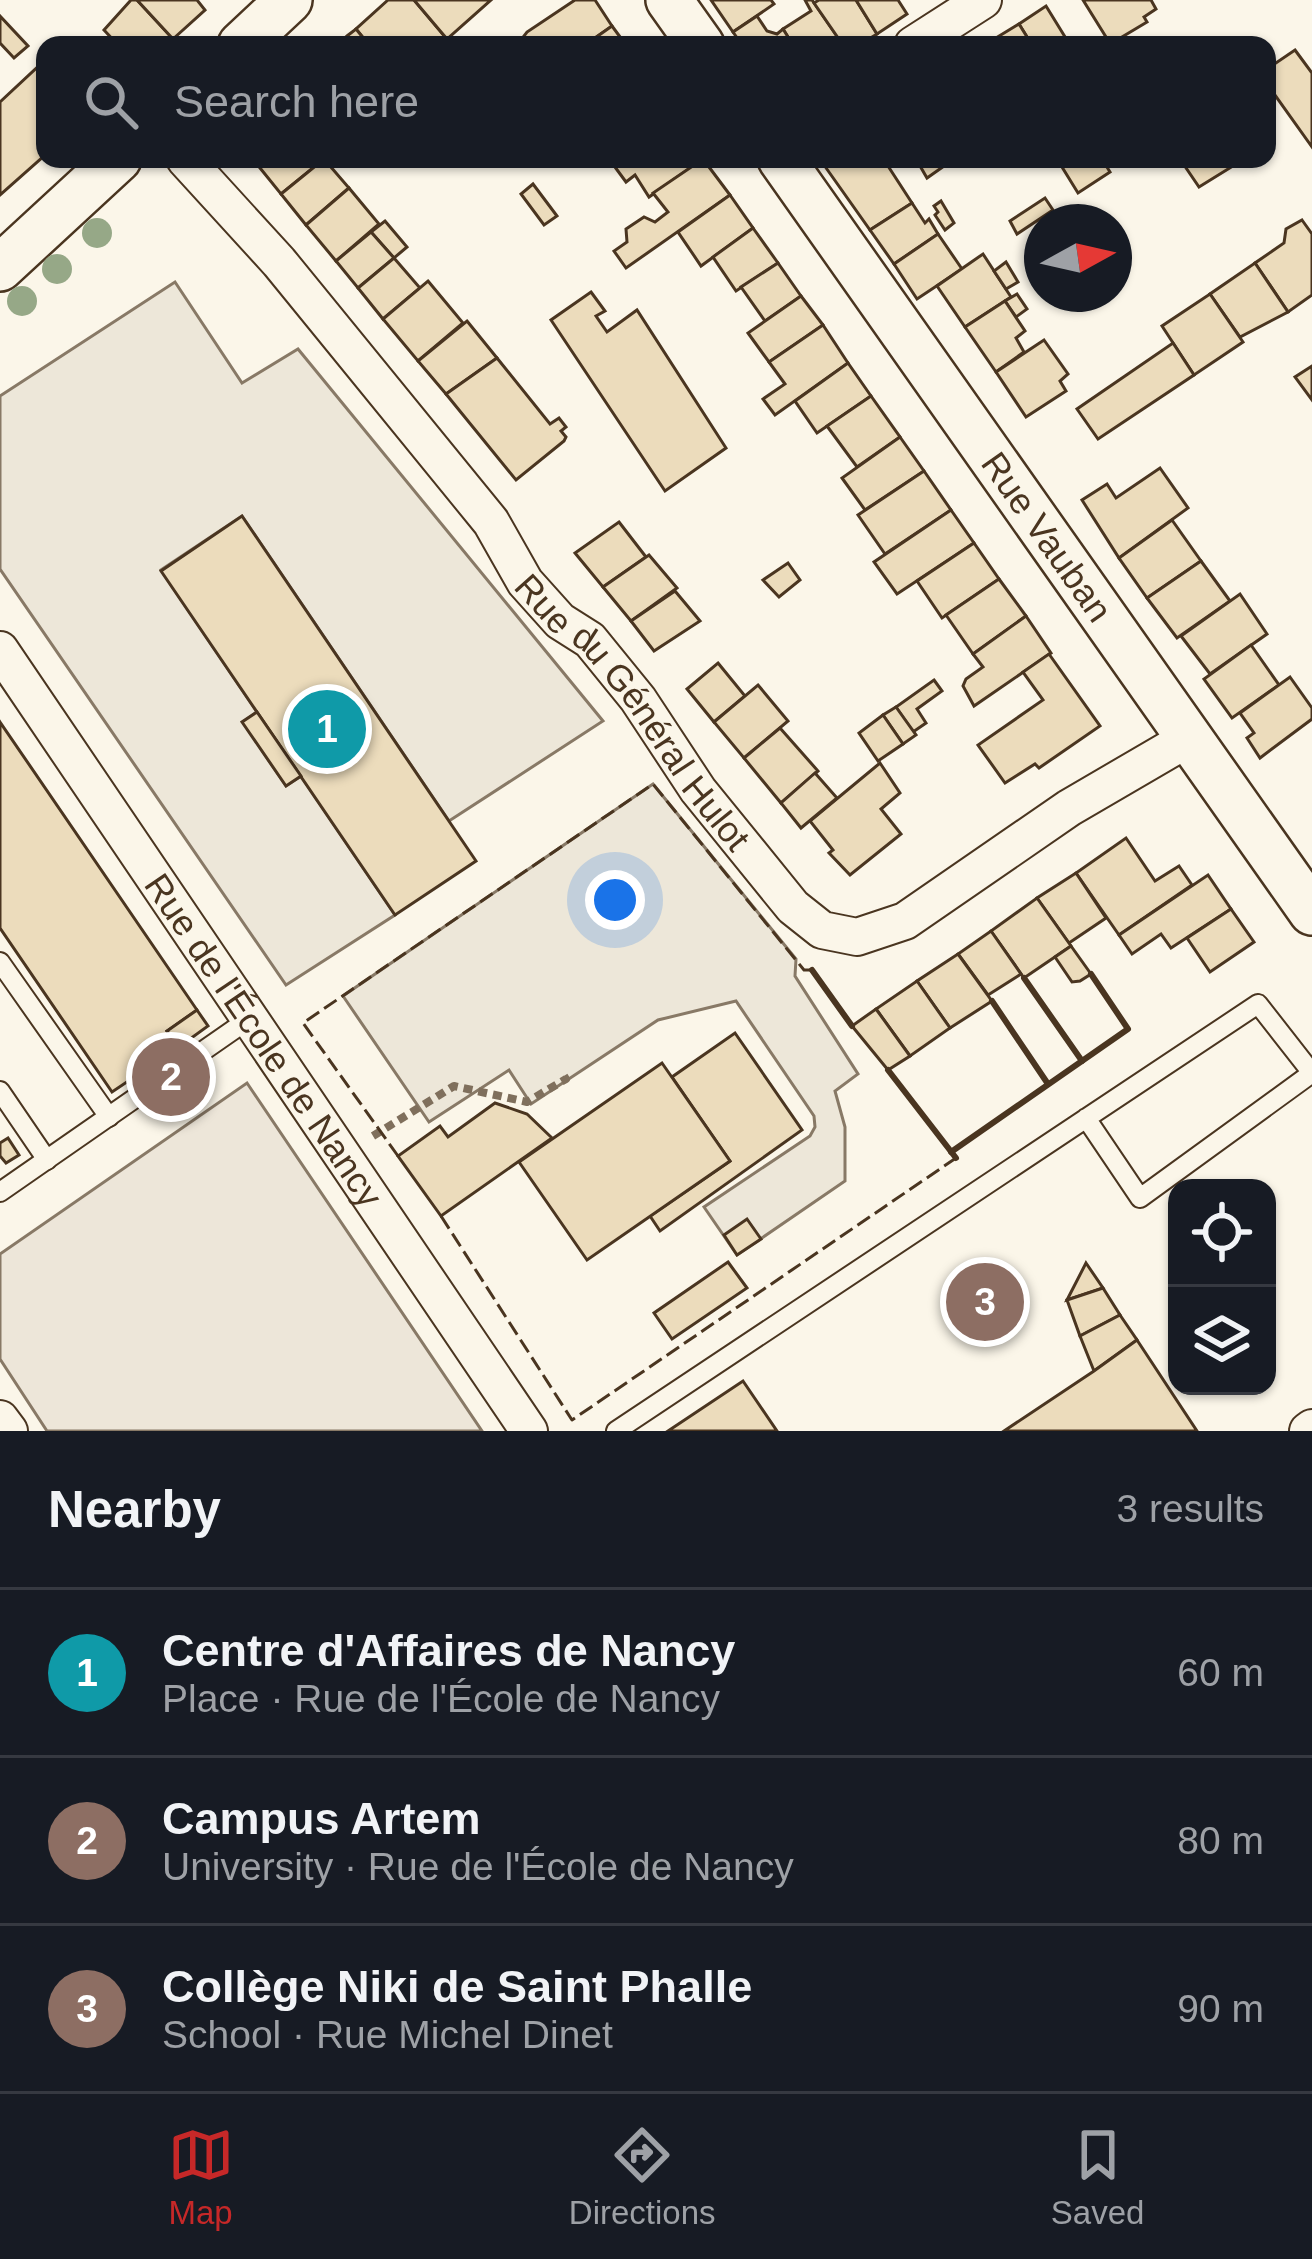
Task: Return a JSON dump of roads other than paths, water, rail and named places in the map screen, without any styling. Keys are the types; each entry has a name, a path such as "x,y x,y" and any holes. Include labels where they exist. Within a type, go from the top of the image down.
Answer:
{"street":[{"path":"251,36 290,0"},
{"path":"669,0 695,36"},
{"path":"927,36 983,0"},
{"path":"0,268 108,168"},
{"name":"Rue du Général Hulot","path":"193,168 279,262 491,522 525,582 560,621 590,640 638,699 698,790 794,907 822,930 857,937 905,920 1069,808 1189,738"},
{"name":"Rue Vauban","path":"787,168 1189,738 1306,892"},
{"name":"Rue de l'École de Nancy","path":"2,657 529,1431"},
{"path":"0,1419 9,1431"}],"lane":[{"path":"0,962 109,1117"},
{"path":"616,1431 1086,1118 1258,1004 1312,1073 1140,1198 1086,1118"},
{"path":"0,1192 249,1019"},
{"path":"0,1090 46,1160"}],"place":[{"name":"Centre d'Affaires de Nancy","path":"327,729"},
{"name":"Campus Artem","path":"171,1077"},
{"name":"Collège Niki de Saint Phalle","path":"985,1302"}]}
